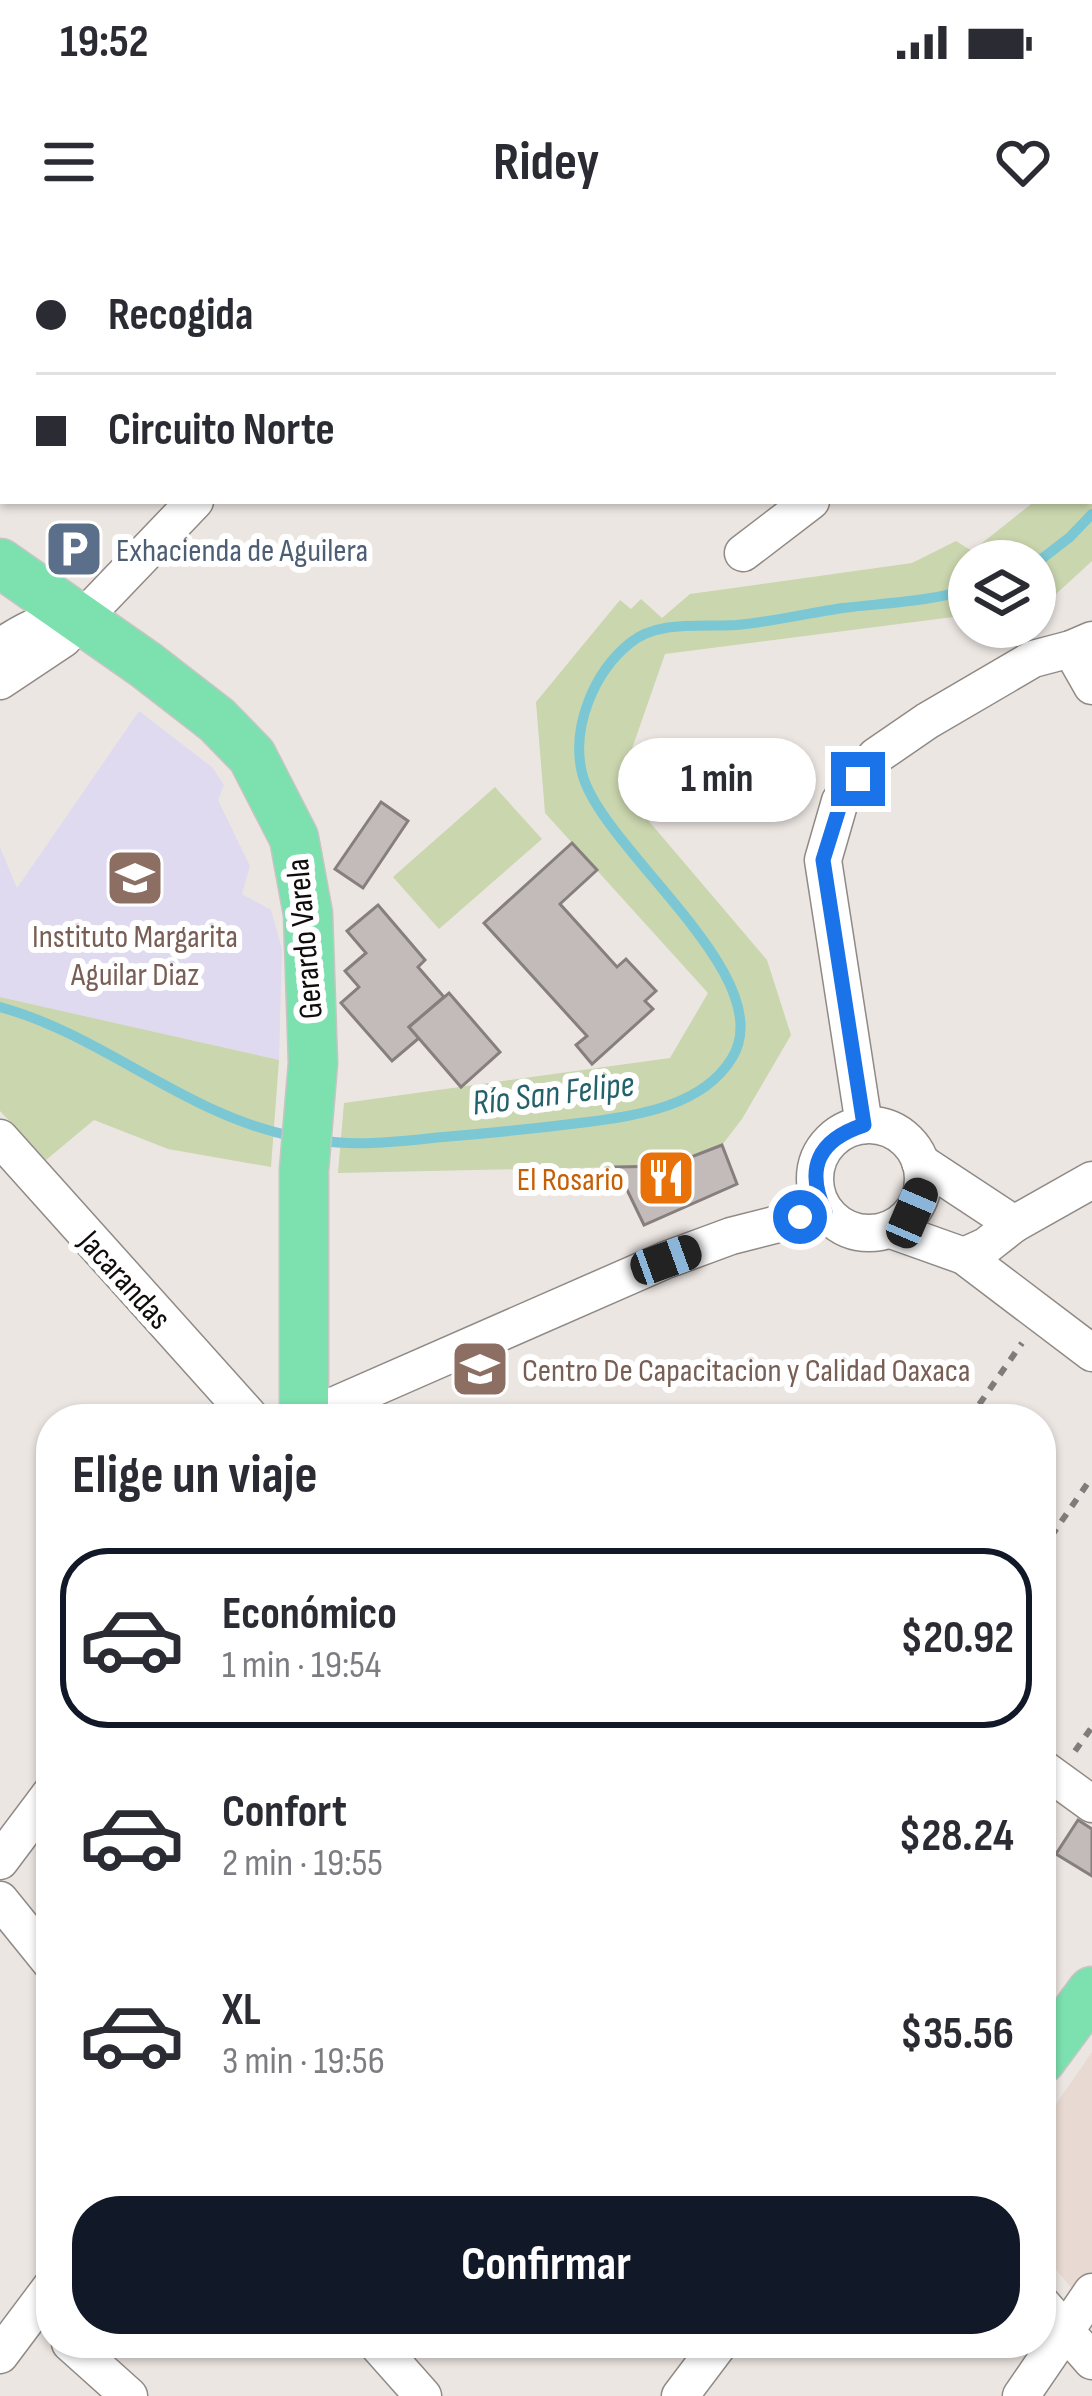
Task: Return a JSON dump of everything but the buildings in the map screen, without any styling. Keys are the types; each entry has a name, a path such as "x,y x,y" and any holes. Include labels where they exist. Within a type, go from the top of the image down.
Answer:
{"main road":[{"name":"Gerardo Varela","path":"0,562 217,720 252,756 294,838 308,914 313,1063 304,1170 304,1404"},
{"path":"1056,2040 1092,1991"}],"street":[{"path":"0,681 43,654 82,620 192,504"},
{"path":"742,553 807,504"},
{"path":"0,647 35,625 82,620"},
{"path":"864,1125 823,860 841,802 876,756 1034,658 1081,645 1092,686"},
{"path":"891,1230 912,1213 918,1201 923,1188 920,1162 906,1139 886,1128 864,1125 842,1132 824,1148 815,1168 815,1191 825,1212 843,1227 864,1234 891,1230 964,1256 1092,1354"},
{"name":"Jacarandas","path":"0,1138 239,1404"},
{"path":"920,1162 1014,1224"},
{"path":"964,1256 1092,1180"},
{"path":"339,1404 666,1260 825,1212"},
{"path":"1056,1777 1092,1804"},
{"path":"0,1861 36,1813"},
{"path":"0,1900 36,1944"},
{"path":"1056,2315 1092,2292"},
{"path":"0,2355 36,2317"},
{"path":"1056,2320 1092,2361"},
{"path":"87,2358 129,2396"},
{"path":"389,2358 423,2396"},
{"path":"680,2396 702,2358"},
{"path":"1021,2396 1036,2358"}],"path":[{"path":"980,1404 1042,1316"},
{"path":"1056,1529 1092,1477"}],"shaded area":[{"name":"Instituto Margarita Aguilar Diaz","path":"139,711 212,767 224,785 218,800 250,866 242,894 271,910 282,949 279,1060 0,997 0,847 17,888"},
{"path":"1092,2052 1092,2312 1056,2270 1056,2104"}],"green space":[{"path":"1031,504 1092,504 1092,561 1056,594 1056,540 986,540"},
{"path":"948,545 948,618 665,654 619,786 767,960 791,1035 742,1119 722,1145 668,1166 338,1173 344,1103 670,1058 708,993 545,813 536,702 620,600 631,609 641,599 662,618 690,594 912,563"},
{"path":"495,787 542,839 439,929 393,877"},
{"path":"0,997 279,1060 271,1167 168,1149 94,1120 46,1160 0,1111"}],"waterway":[{"name":"Río San Felipe","path":"1056,548 1092,514"},
{"name":"Río San Felipe","path":"317,1140 380,1143 588,1122 668,1105 720,1074 732,1058 741,1026 732,990 712,952 596,804 582,773 580,737 596,685 617,655 654,631 749,624 948,594"},
{"name":"Río San Felipe","path":"0,1007 74,1036 216,1111 292,1136"}],"place":[{"name":"Exhacienda de Aguilera","path":"74,549"},
{"name":"Instituto Margarita Aguilar Diaz","path":"135,878"},
{"name":"El Rosario","path":"666,1178"},
{"name":"Centro De Capacitacion y Calidad Oaxaca","path":"480,1369"}],"route":[{"path":"800,1217 825,1212 815,1191 815,1168 824,1148 842,1132 864,1125 823,860 841,802 858,779"}]}
